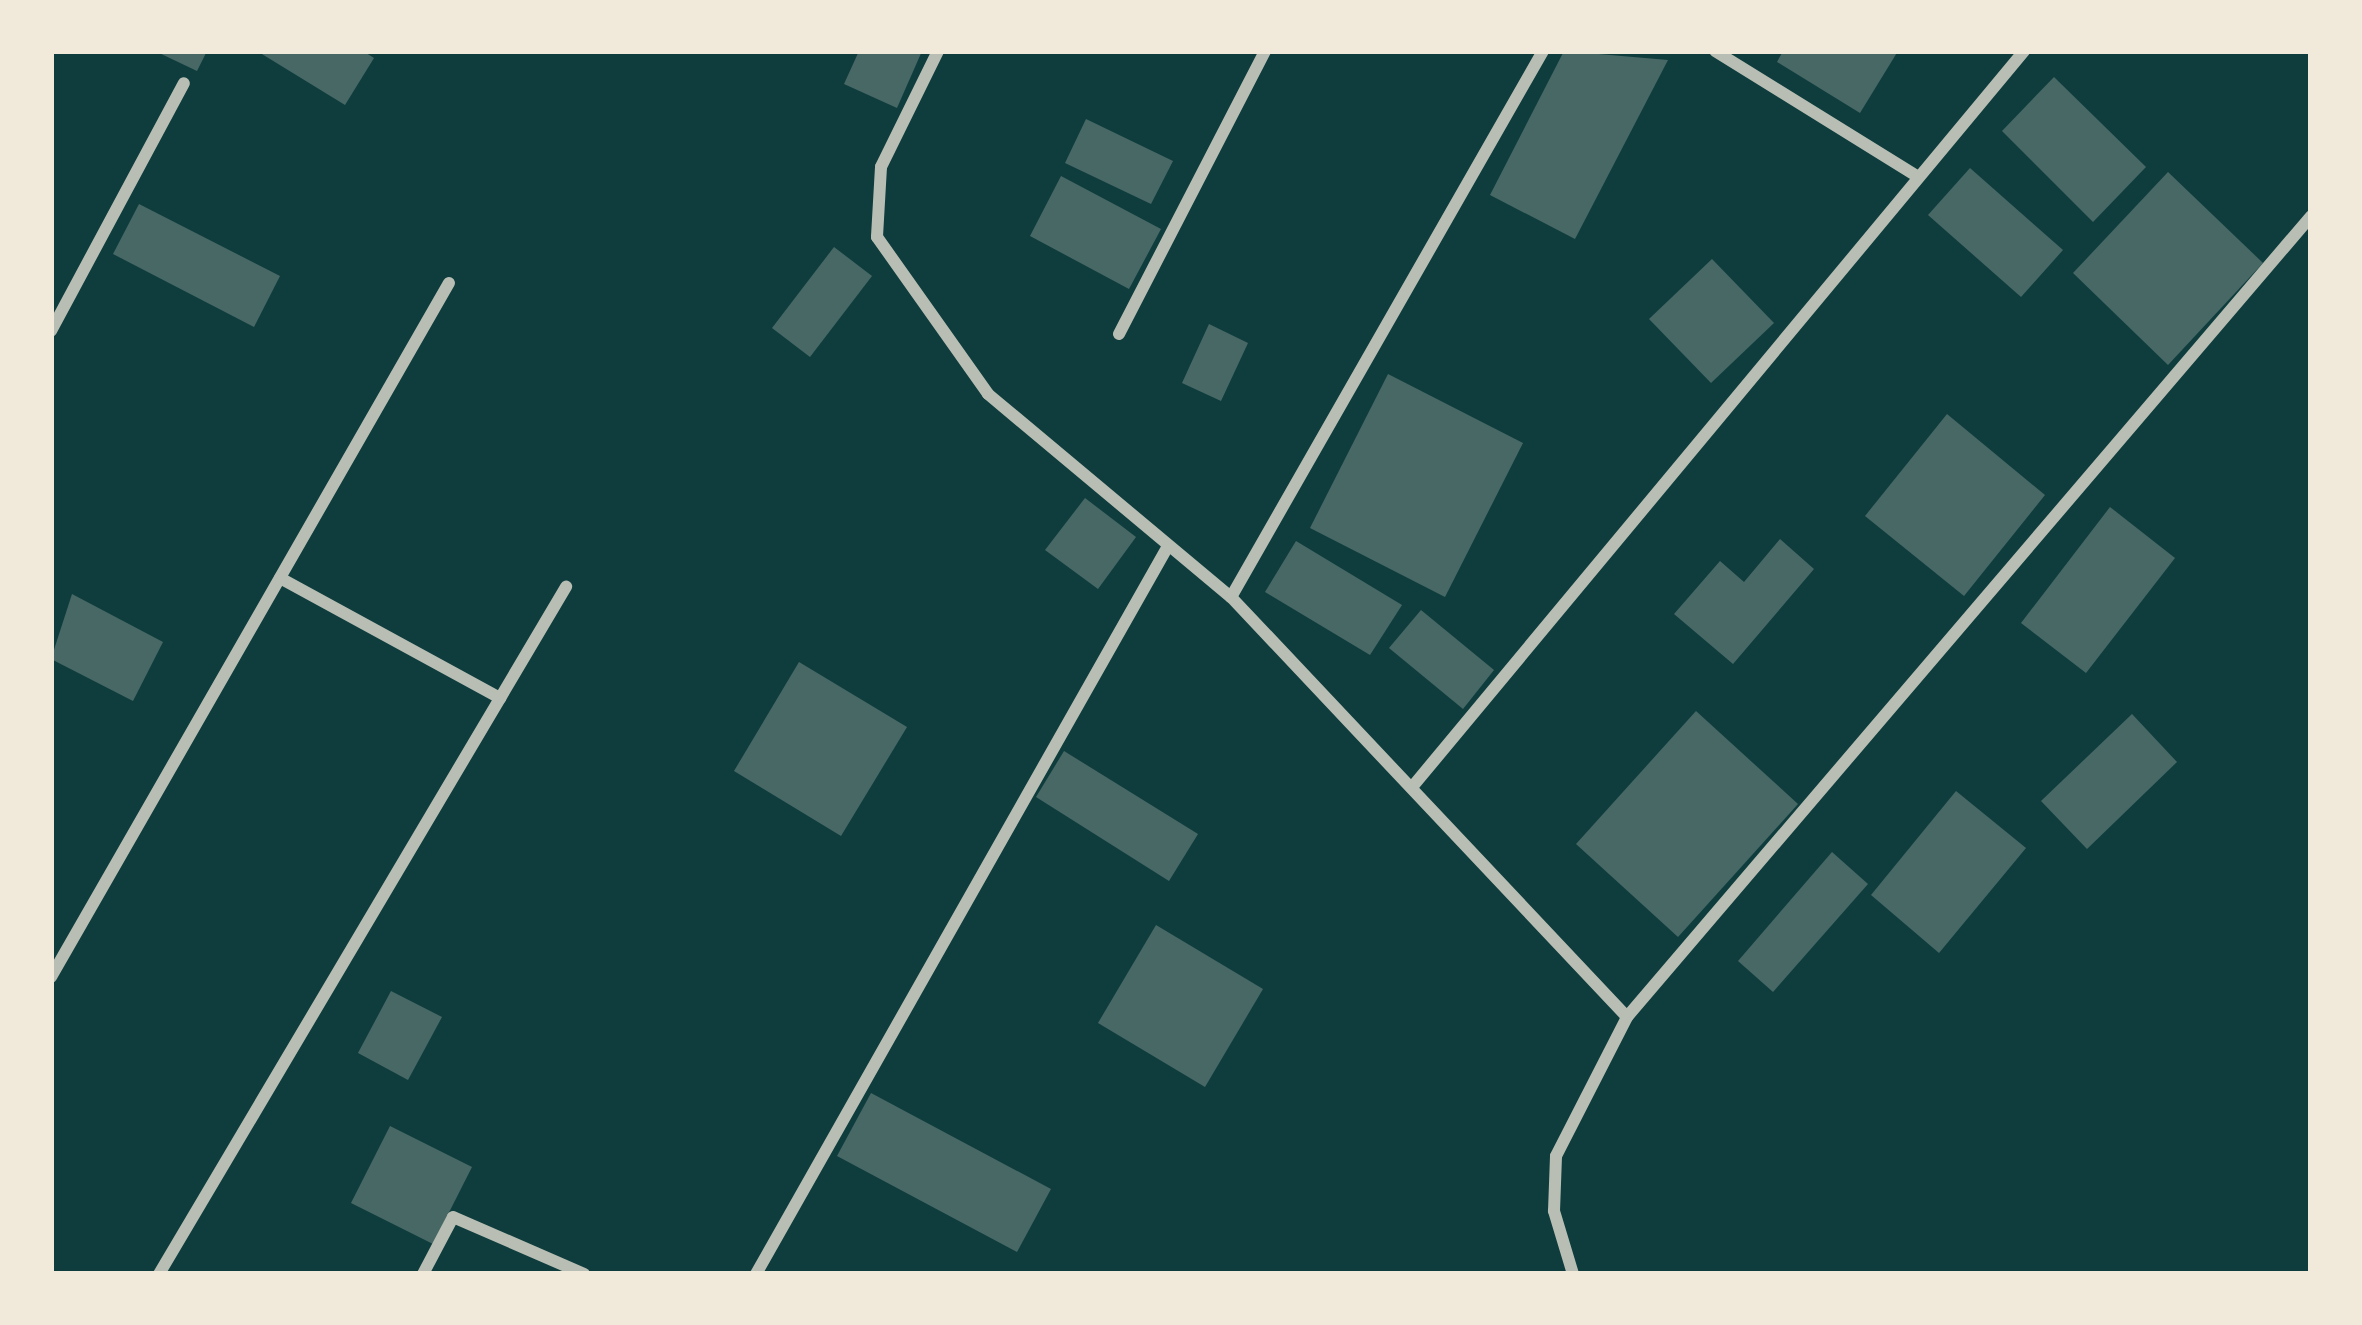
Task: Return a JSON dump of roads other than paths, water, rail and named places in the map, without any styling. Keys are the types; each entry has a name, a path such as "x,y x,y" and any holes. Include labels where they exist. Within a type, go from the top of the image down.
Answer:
{"street":[{"path":"938,51 881,166 877,237 988,394 1231,597 1627,1017"},
{"path":"1119,334 1265,51"},
{"path":"1231,597 1543,51"},
{"path":"1715,51 1918,177"},
{"path":"1413,786 2024,51"},
{"path":"51,331 184,83"},
{"path":"1573,1274 1554,1211 1556,1156 1627,1017 2311,216"},
{"path":"51,977 449,284"},
{"path":"756,1274 1168,546"},
{"path":"280,578 500,698"},
{"path":"159,1274 566,587"},
{"path":"423,1274 453,1217 584,1274"}]}
